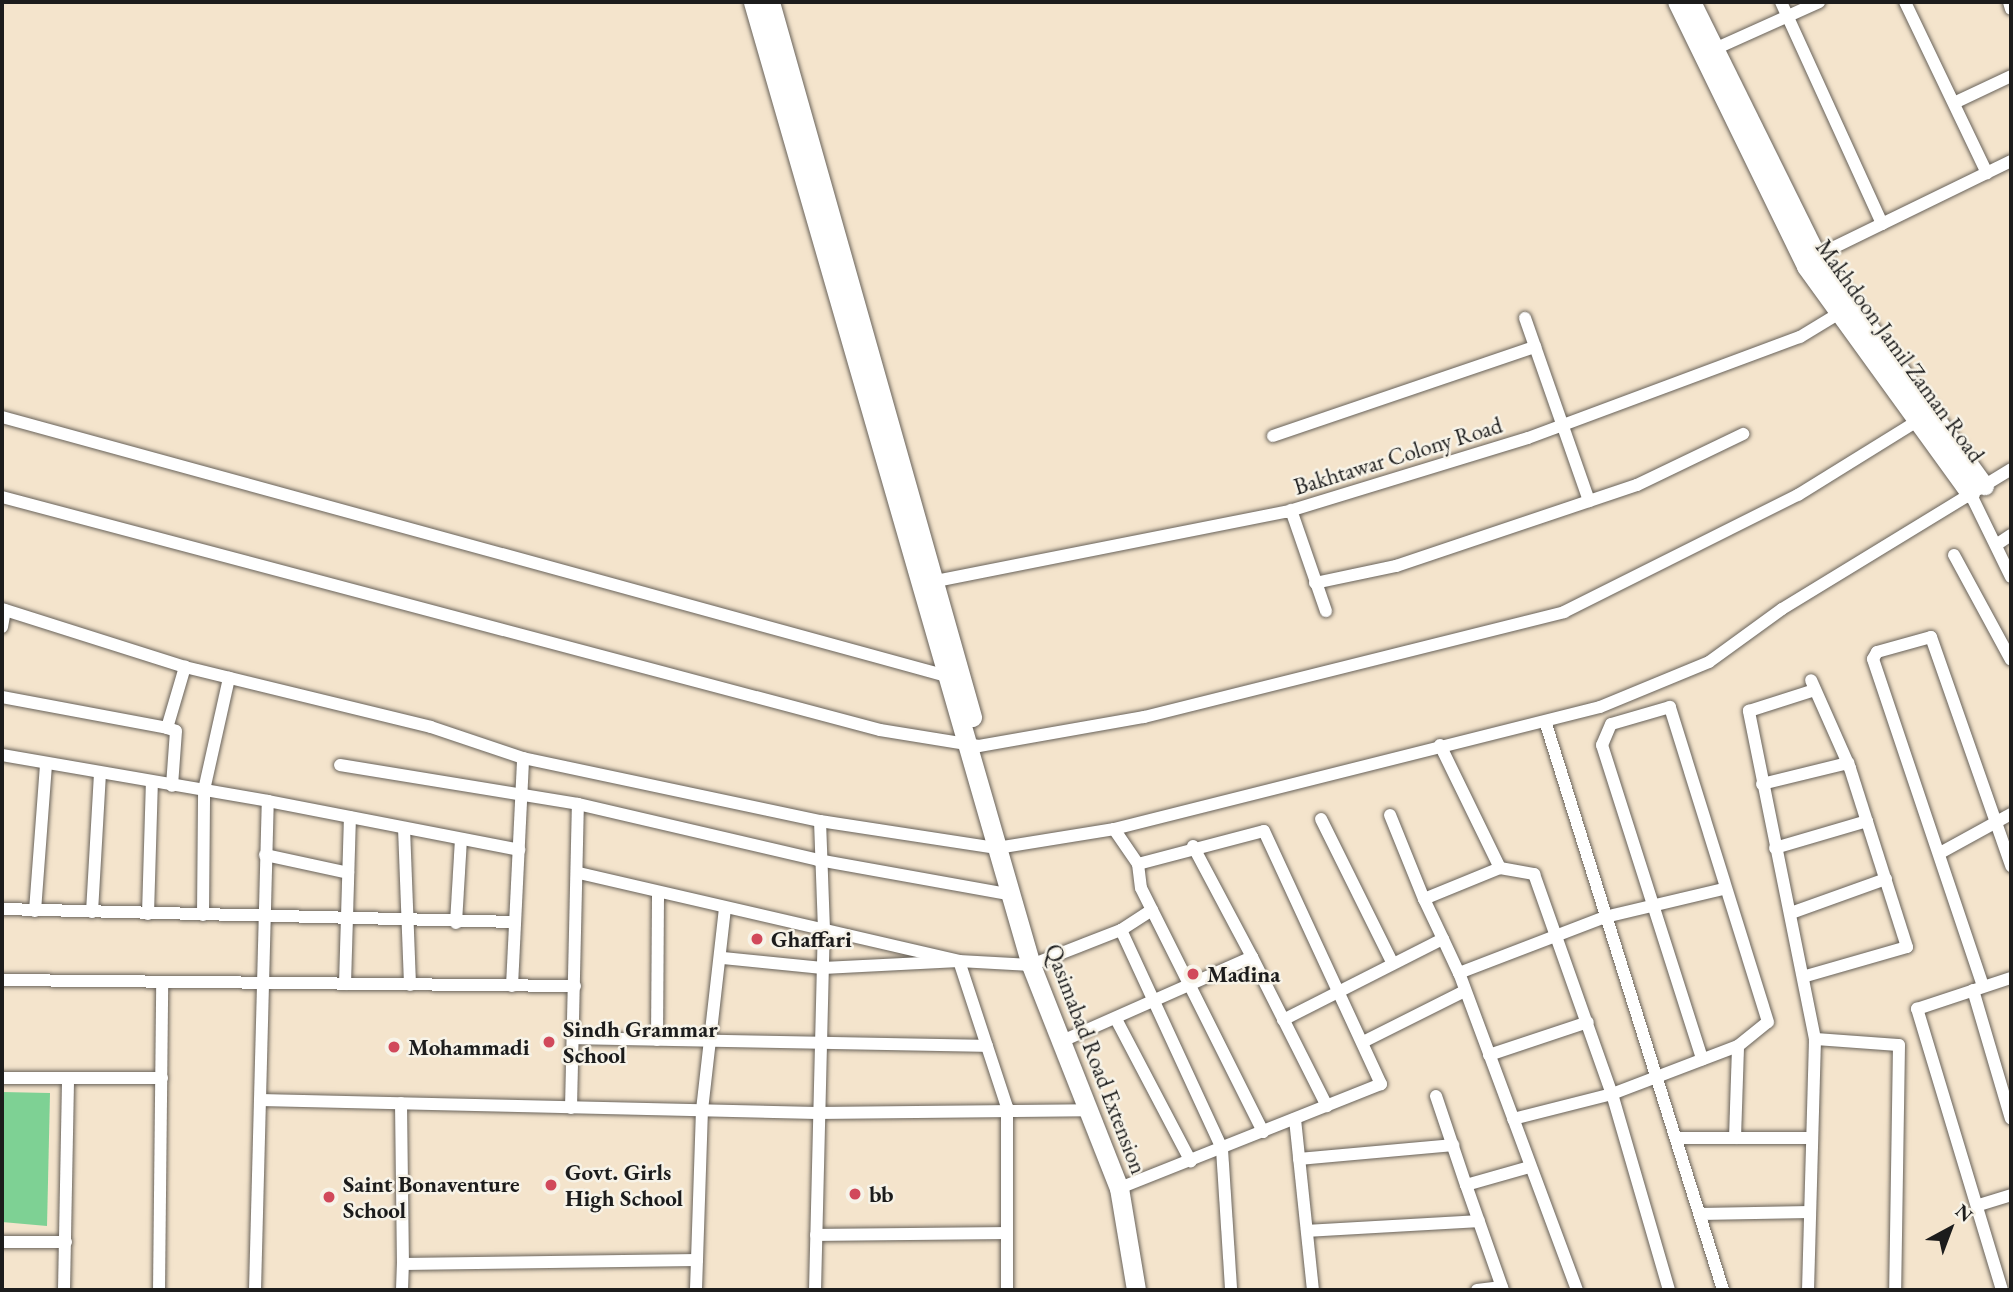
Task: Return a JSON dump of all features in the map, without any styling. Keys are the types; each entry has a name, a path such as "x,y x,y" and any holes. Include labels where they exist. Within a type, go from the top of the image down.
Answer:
{"main road":[{"path":"753,2 947,676 973,744"},
{"path":"770,2 936,581 973,744"},
{"name":"Qasimabad Road Extension","path":"973,744 997,848 1031,965 1119,1188 1136,1290"}],"street":[{"name":"Makhdoon Jamil Zaman Road","path":"1677,2 1708,52 1773,191 1810,259 1919,420 1978,490"},
{"name":"Makhdoon Jamil Zaman Road","path":"1692,2 1708,52"},
{"path":"1781,2 1882,224"},
{"path":"1708,52 1819,2"},
{"path":"1905,2 1987,173"},
{"path":"2009,2 2011,9"},
{"path":"1954,103 2011,76"},
{"path":"1810,259 2011,161"},
{"name":"Bakhtawar Colony Road","path":"936,581 1291,510 1561,425 1800,337 1845,310"},
{"name":"Makhdoon Jamil Zaman Road","path":"1845,310 1978,490 1996,545 2011,577"},
{"path":"1525,318 1589,501"},
{"path":"1273,436 1535,347"},
{"path":"2,417 947,676"},
{"path":"2,497 880,730 973,744 1144,717 1564,612 1798,495 1919,420"},
{"path":"1315,583 1396,566 1589,501 1743,434"},
{"path":"2,627 3,609 185,667 431,727 523,758 820,821 997,848 1114,828 1440,745 1546,724 1709,662 1782,609 2011,469"},
{"path":"1291,510 1326,611"},
{"path":"1996,545 2011,535"},
{"path":"1954,555 2011,660"},
{"path":"2011,866 1931,636 1877,652 1873,659 1940,853 2011,1119"},
{"path":"167,728 185,667"},
{"path":"203,915 204,790 229,678"},
{"path":"1806,976 1904,951 1907,942 1848,763 1813,685 1749,711 1775,848 1806,976 1815,1039 1808,1290"},
{"path":"2,697 176,731 172,786"},
{"path":"1513,1119 1612,1094 1658,1077 1738,1046 1768,1021 1723,889 1670,707 1603,732 1702,1059"},
{"path":"1546,724 1723,1290"},
{"path":"1440,745 1500,867"},
{"path":"2,755 268,801 519,850"},
{"path":"512,986 523,758"},
{"path":"35,911 46,763"},
{"path":"1762,784 1848,763"},
{"path":"340,765 578,804 818,860 1012,895"},
{"path":"92,912 100,773"},
{"path":"148,914 152,783"},
{"path":"255,1290 261,920 268,801"},
{"path":"571,1108 579,873 578,804"},
{"path":"1940,853 2011,814"},
{"path":"1390,815 1424,899 1459,972 1529,1167 1577,1290"},
{"path":"345,984 350,817"},
{"path":"1321,819 1392,962"},
{"path":"815,1290 817,1113 824,930 818,860 820,821"},
{"path":"1775,848 1867,821"},
{"path":"404,828 410,985"},
{"path":"1114,828 1138,864 1152,910 1263,1132"},
{"path":"1119,1188 1191,1162 1381,1084 1341,990 1264,831 1193,846 1138,864"},
{"path":"456,923 461,839"},
{"path":"1193,846 1327,1106"},
{"path":"265,856 348,873"},
{"path":"1424,899 1500,867 1534,874 1560,938 1612,1094 1669,1290"},
{"path":"579,873 725,909 959,961"},
{"path":"1791,913 1886,879"},
{"path":"1459,972 1560,938 1605,918 1723,889"},
{"path":"657,1040 658,893"},
{"path":"2,909 203,915 261,920 515,922"},
{"path":"696,1290 702,1110 723,958 725,909"},
{"path":"723,958 823,968 959,961 1031,965 1121,930 1152,910"},
{"path":"1121,930 1222,1149 1231,1290"},
{"path":"1283,1020 1392,962 1443,939"},
{"path":"1060,1042 1252,957"},
{"path":"959,961 1007,1107 1004,1233 1007,1290"},
{"path":"2002,1290 1979,1205 1917,1009 2011,978"},
{"path":"2,980 575,986"},
{"path":"159,1290 162,983"},
{"path":"1363,1042 1465,991"},
{"path":"1116,1019 1191,1162"},
{"path":"1489,1055 1588,1022"},
{"path":"573,1038 987,1046"},
{"path":"1815,1039 1899,1045 1895,1290"},
{"path":"1735,1138 1738,1046"},
{"path":"2,1078 162,1078"},
{"path":"64,1290 68,1078"},
{"path":"1436,1096 1503,1288 1477,1290"},
{"path":"260,1100 817,1113 1007,1107 1088,1110"},
{"path":"401,1104 402,1290"},
{"path":"1295,1119 1314,1290"},
{"path":"1676,1138 1812,1138"},
{"path":"1299,1159 1452,1145"},
{"path":"1466,1185 1529,1167"},
{"path":"1979,1205 2011,1195"},
{"path":"1700,1214 1810,1212"},
{"path":"1307,1231 1479,1220"},
{"path":"817,1235 1004,1233"},
{"path":"2,1241 66,1242"},
{"path":"403,1264 697,1260"}],"green space":[{"path":"2,1092 50,1093 47,1226 2,1222"}],"place":[{"name":"Ghaffari","path":"757,939"},
{"name":"Madina","path":"1193,974"},
{"name":"Sindh Grammar School","path":"549,1042"},
{"name":"Mohammadi","path":"394,1047"},
{"name":"Govt. Girls High School","path":"551,1185"},
{"name":"bb","path":"855,1194"},
{"name":"Saint Bonaventure School","path":"329,1197"}]}
